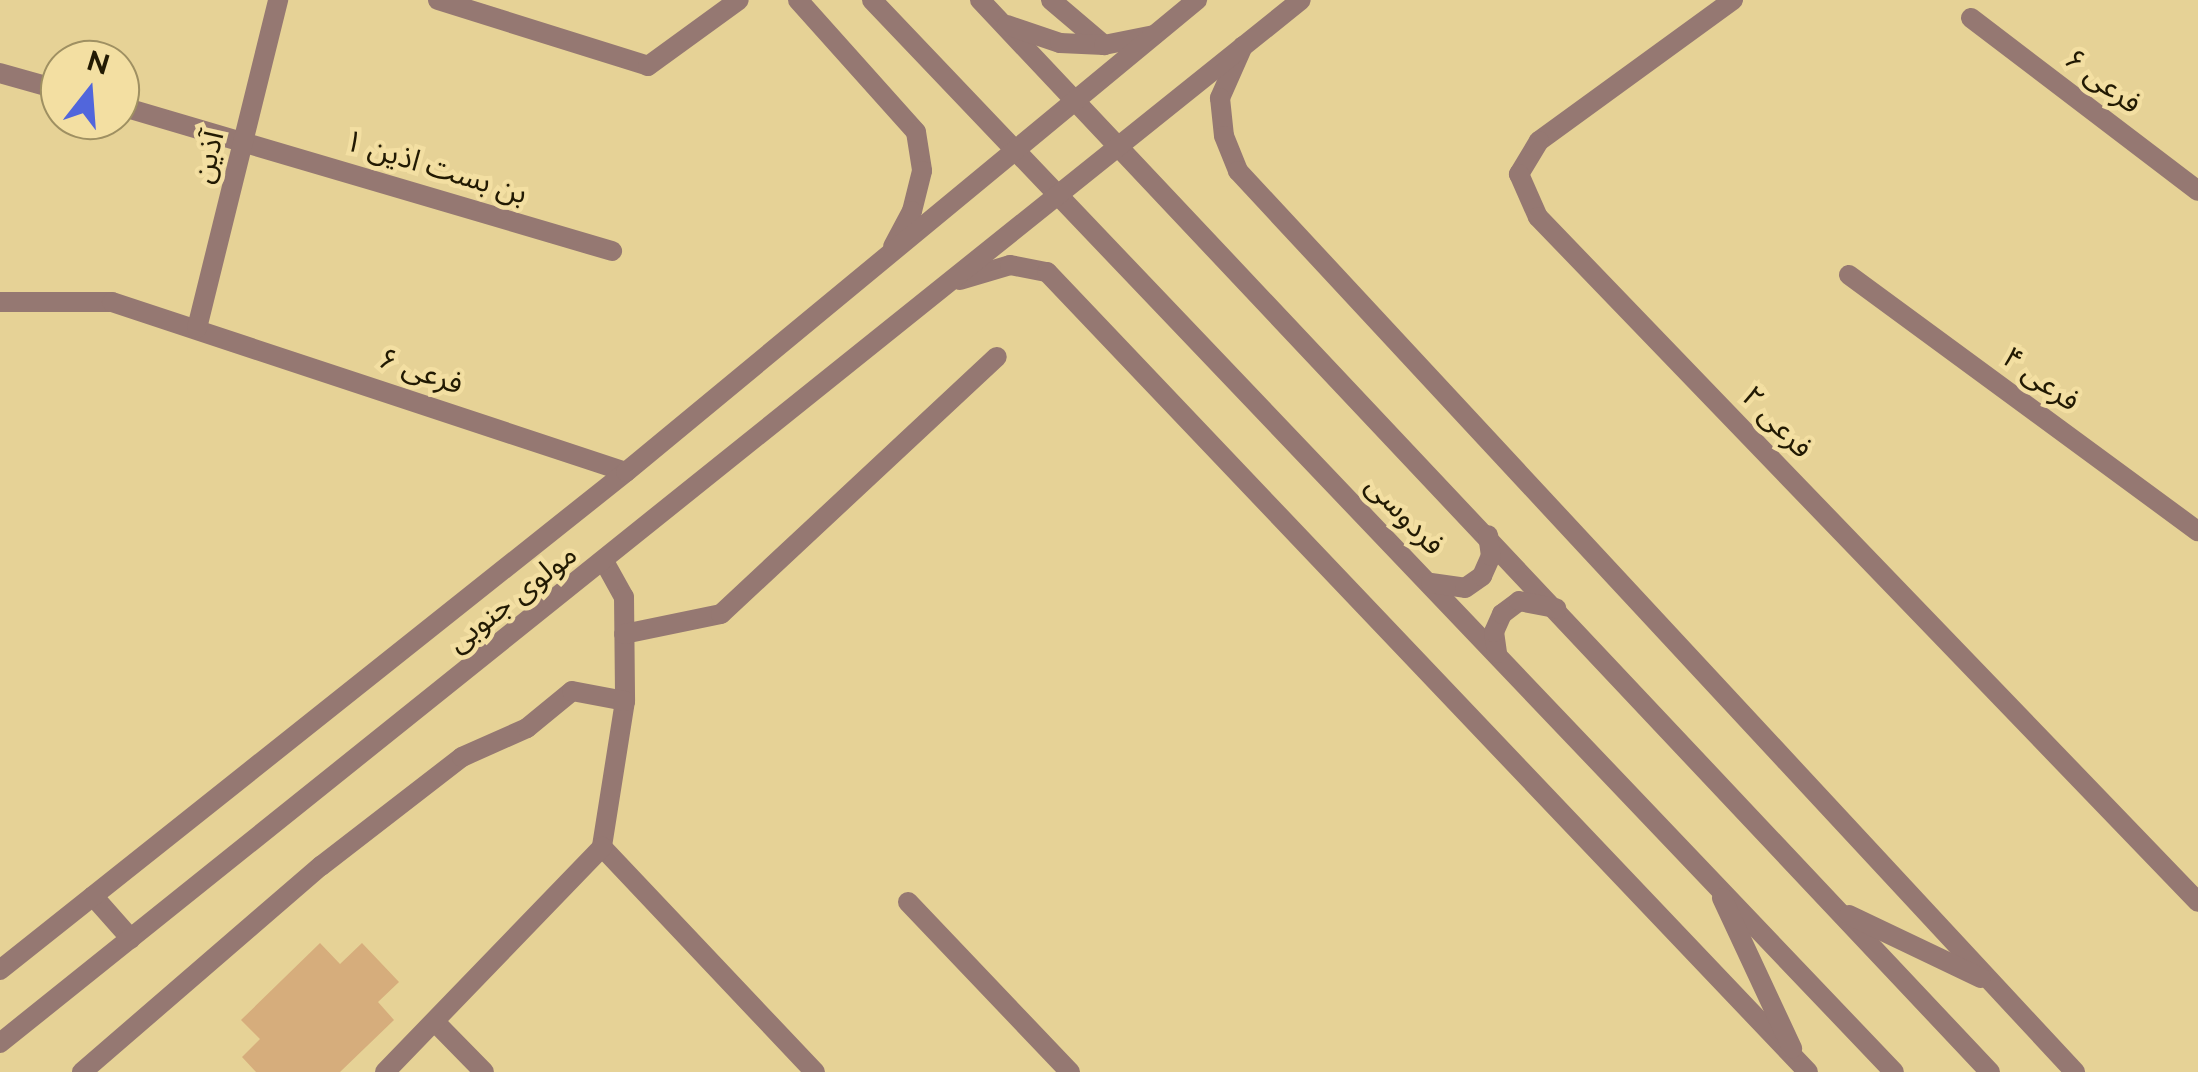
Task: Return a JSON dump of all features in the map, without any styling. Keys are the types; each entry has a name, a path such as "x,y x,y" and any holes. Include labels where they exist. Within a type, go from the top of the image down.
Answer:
{"street":[{"name":"آذین","path":"197,328 278,0"},
{"path":"438,0 648,66 739,0"},
{"path":"798,0 916,132 922,171 912,211 886,258"},
{"name":"فردوسی","path":"872,0 1894,1072"},
{"name":"فردوسی","path":"980,0 1558,608 1990,1072"},
{"path":"1051,0 1104,45"},
{"name":"مولوی جنوبی","path":"0,970 626,472 886,258 1072,98 1160,34 1197,0"},
{"name":"مولوی جنوبی","path":"0,1043 606,563 949,284 1055,192 1248,37 1301,0"},
{"name":"فرعی ۲","path":"1733,0 1539,142 1519,174 1538,217 2198,902"},
{"name":"فرعی ۶","path":"1971,18 2198,191"},
{"path":"1002,24 1060,44 1104,45 1160,34"},
{"path":"1248,37 1220,98 1224,136 1238,171 2075,1072"},
{"path":"0,73 40,84"},
{"name":"بن بست اذین ۱","path":"140,112 612,251"},
{"path":"949,284 1010,265 1047,272 1804,1068"},
{"name":"فرعی ۴","path":"1849,275 2198,531"},
{"name":"فرعی ۶","path":"0,302 112,302 626,472"},
{"path":"624,634 721,614 996,357"},
{"path":"1425,579 1444,589 1474,582 1491,556 1488,535"},
{"path":"385,1072 438,1024 602,846 625,701 624,597 606,563"},
{"path":"1497,653 1494,632 1502,614 1518,601 1539,600 1558,608"},
{"path":"82,1072 321,866 462,758 527,728 572,691 625,701"},
{"path":"602,846 815,1072"},
{"path":"1714,882 1804,1068"},
{"path":"93,896 130,939"},
{"path":"908,902 1070,1072"},
{"path":"1839,910 1992,983"},
{"path":"438,1024 484,1072"}],"building":[{"path":"320,943 340,964 362,943 399,982 378,1002 394,1020 340,1072 256,1072 242,1057 260,1039 241,1020"}]}
